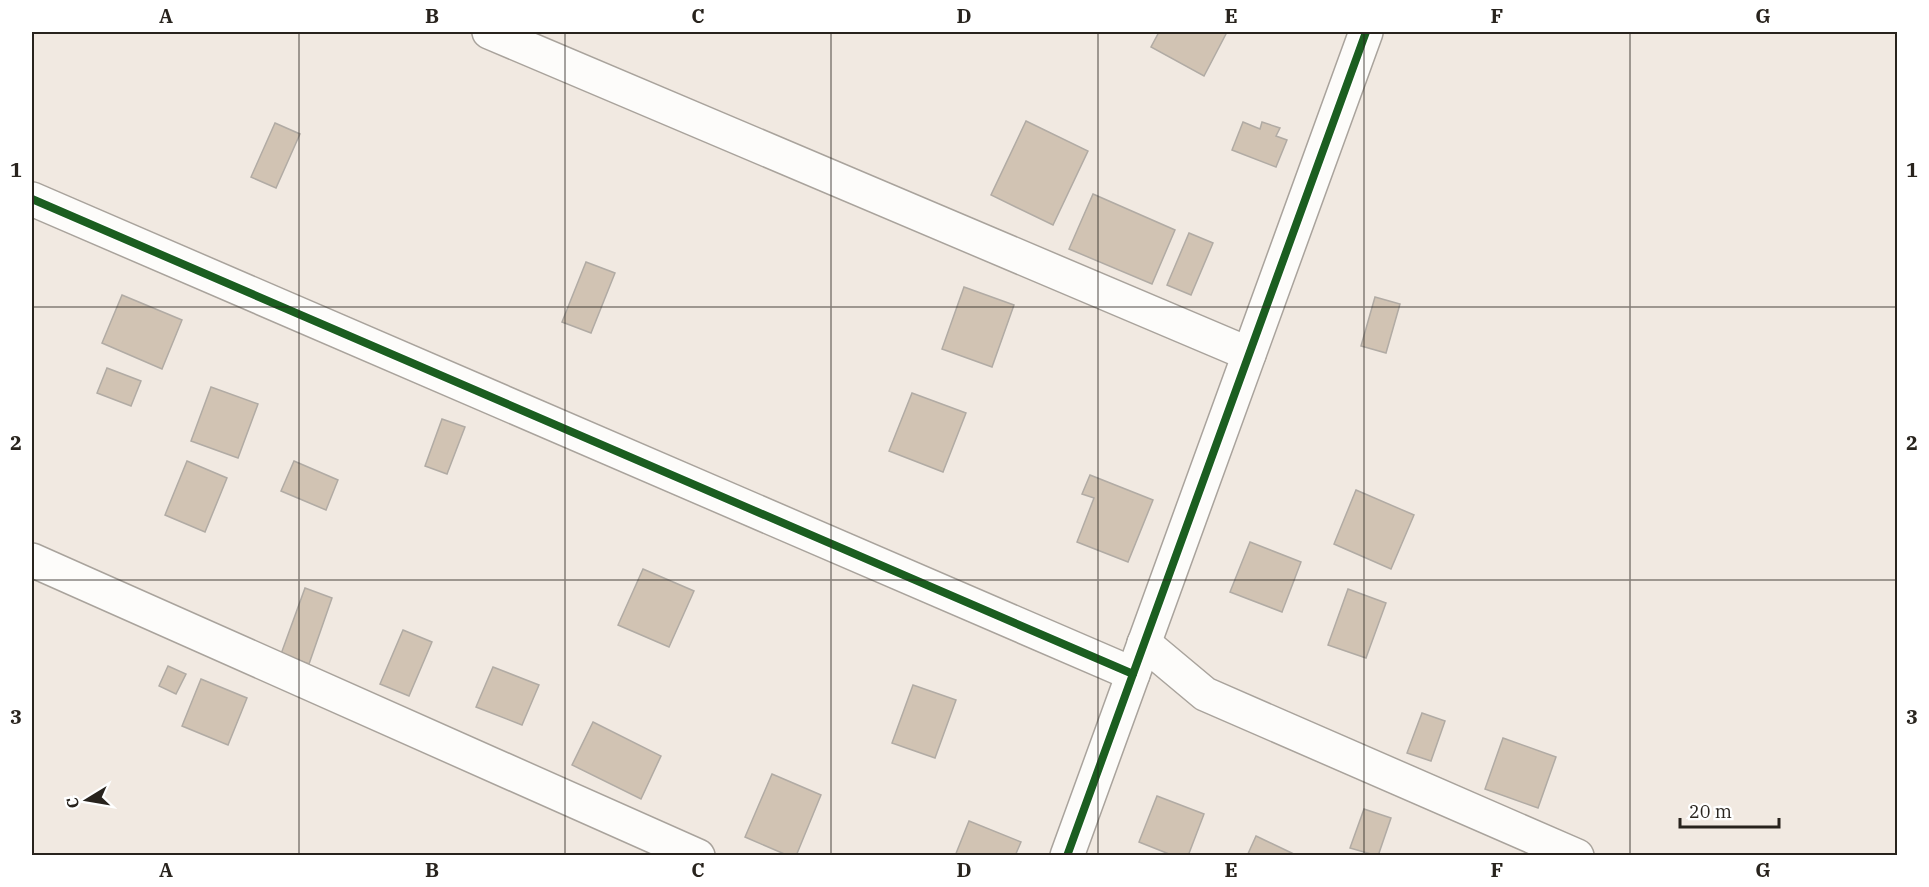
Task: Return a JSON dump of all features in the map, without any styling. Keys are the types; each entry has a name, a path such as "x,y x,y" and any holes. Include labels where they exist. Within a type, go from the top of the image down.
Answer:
{"street":[{"path":"489,32 1249,354"},
{"path":"1076,848 1133,674 1362,33"},
{"path":"32,199 1133,674"},
{"path":"32,560 698,855"},
{"path":"1144,643 1205,694 1577,855"}],"building":[{"path":"1159,32 1227,32 1204,76 1151,47"},
{"path":"1026,121 1088,151 1053,225 991,195"},
{"path":"1243,122 1260,129 1262,122 1280,128 1276,136 1287,140 1276,167 1232,150"},
{"path":"275,123 300,134 276,188 251,177"},
{"path":"1093,194 1175,230 1152,284 1069,249"},
{"path":"1189,233 1213,243 1191,295 1167,285"},
{"path":"586,262 615,273 591,333 562,322"},
{"path":"964,287 1014,305 992,367 942,349"},
{"path":"122,295 182,320 162,369 102,343"},
{"path":"1375,297 1400,304 1386,353 1361,346"},
{"path":"107,368 141,381 131,406 97,393"},
{"path":"211,387 258,404 238,458 191,441"},
{"path":"912,393 966,413 943,472 889,451"},
{"path":"442,419 465,427 447,474 425,466"},
{"path":"187,461 227,478 205,532 165,515"},
{"path":"294,461 338,480 326,510 281,491"},
{"path":"1090,475 1153,500 1128,562 1077,542 1094,498 1082,494"},
{"path":"1356,490 1414,515 1391,569 1334,544"},
{"path":"1250,542 1301,562 1282,612 1230,592"},
{"path":"643,569 694,591 669,647 618,625"},
{"path":"305,588 332,598 309,664 281,654"},
{"path":"1348,589 1386,603 1366,658 1328,645"},
{"path":"403,630 432,642 409,696 380,684"},
{"path":"168,666 186,674 176,694 159,686"},
{"path":"493,667 539,685 522,725 476,707"},
{"path":"201,679 247,698 228,745 182,726"},
{"path":"913,685 956,700 935,758 892,743"},
{"path":"1422,713 1445,721 1431,761 1407,753"},
{"path":"593,722 661,756 641,799 572,765"},
{"path":"1503,738 1556,757 1538,808 1485,789"},
{"path":"772,774 821,795 796,856 789,856 745,837"},
{"path":"1157,796 1204,814 1188,856 1174,856 1139,842"},
{"path":"1364,809 1391,818 1378,856 1350,848"},
{"path":"969,821 1021,842 1015,856 955,856"},
{"path":"1256,836 1298,856 1247,856"}],"cycle path":[{"path":"1067,856 1366,32"},
{"path":"32,199 1133,674"}]}
